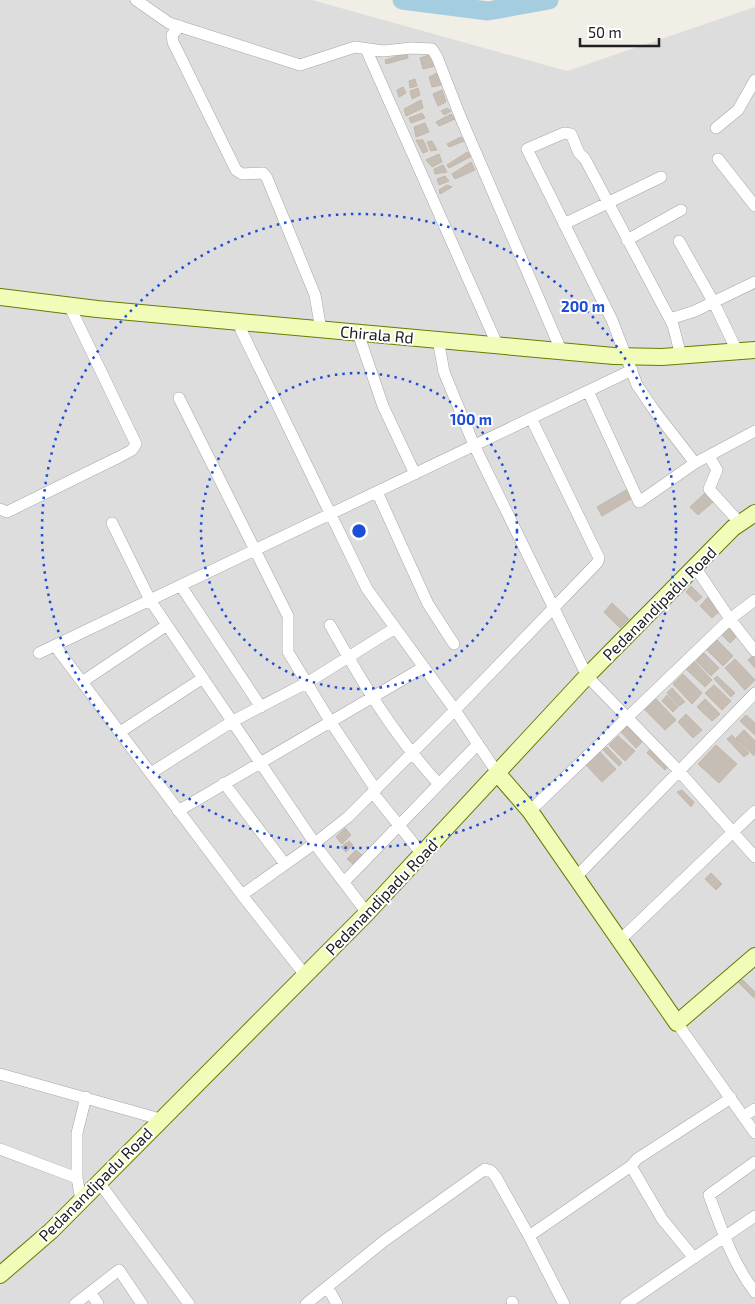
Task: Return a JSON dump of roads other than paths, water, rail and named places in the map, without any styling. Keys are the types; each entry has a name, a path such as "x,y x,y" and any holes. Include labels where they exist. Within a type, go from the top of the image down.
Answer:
{"main road":[{"name":"Chirala Rd","path":"0,297 321,330 561,350 630,363 681,356 755,350"},
{"name":"Pedanandipadu Road","path":"0,1275 51,1231 98,1181 367,913 587,676 740,523 755,513"},
{"path":"498,774 530,811 677,1023 755,957"}],"street":[{"path":"136,0 164,20 300,65 352,48 383,51 429,48 435,52 561,350"},
{"path":"180,26 172,36 173,42 236,170 242,174 264,172 268,178 315,295 321,330"},
{"path":"366,48 497,344"},
{"path":"716,128 738,110 755,80"},
{"path":"681,356 670,319 571,134 564,133 527,150 612,320 637,385 695,463"},
{"path":"718,158 755,206"},
{"path":"564,224 661,177"},
{"path":"627,240 681,210"},
{"path":"679,241 714,303 738,352"},
{"path":"670,319 714,303 755,282"},
{"path":"0,510 7,512 119,457 132,450 136,444 69,305"},
{"path":"240,322 241,330 368,589 455,710 498,774"},
{"path":"358,333 384,406 415,474"},
{"path":"438,340 444,372 474,445 587,676 626,719 679,771 755,857"},
{"path":"39,653 531,418 588,390 630,363"},
{"path":"588,390 640,502 695,463 755,431"},
{"path":"179,398 288,616 288,652 374,791 398,826 422,854"},
{"path":"242,895 315,844 348,817 455,710 600,558 531,418"},
{"path":"709,456 717,470 709,485 710,492 740,523"},
{"path":"377,492 428,604 454,644"},
{"path":"112,523 150,600 315,844 367,913"},
{"path":"695,567 730,619 755,651"},
{"path":"181,586 261,707"},
{"path":"530,811 730,619 755,600"},
{"path":"82,682 167,625"},
{"path":"330,625 372,698 411,754 439,784"},
{"path":"151,773 233,722 306,683 395,628"},
{"path":"55,646 178,811 305,975"},
{"path":"178,811 224,782 424,667"},
{"path":"120,732 203,678"},
{"path":"576,877 755,693"},
{"path":"344,882 478,744"},
{"path":"224,782 285,864"},
{"path":"620,940 755,811"},
{"path":"677,1023 755,1133"},
{"path":"0,1074 160,1119"},
{"path":"81,1200 77,1178 76,1132 86,1097"},
{"path":"529,1236 631,1166 637,1159 731,1098"},
{"path":"744,1116 755,1109"},
{"path":"0,1149 77,1178"},
{"path":"755,1162 709,1194 725,1237 755,1292"},
{"path":"631,1166 662,1218 694,1258"},
{"path":"306,1304 384,1241 485,1169 491,1171 496,1178 564,1304"},
{"path":"98,1181 189,1304"},
{"path":"630,1303 755,1216"},
{"path":"75,1304 119,1270 142,1304"},
{"path":"328,1288 337,1304"},
{"path":"91,1293 98,1304"}],"waterway":[{"path":"402,0 488,11 549,0"}]}
